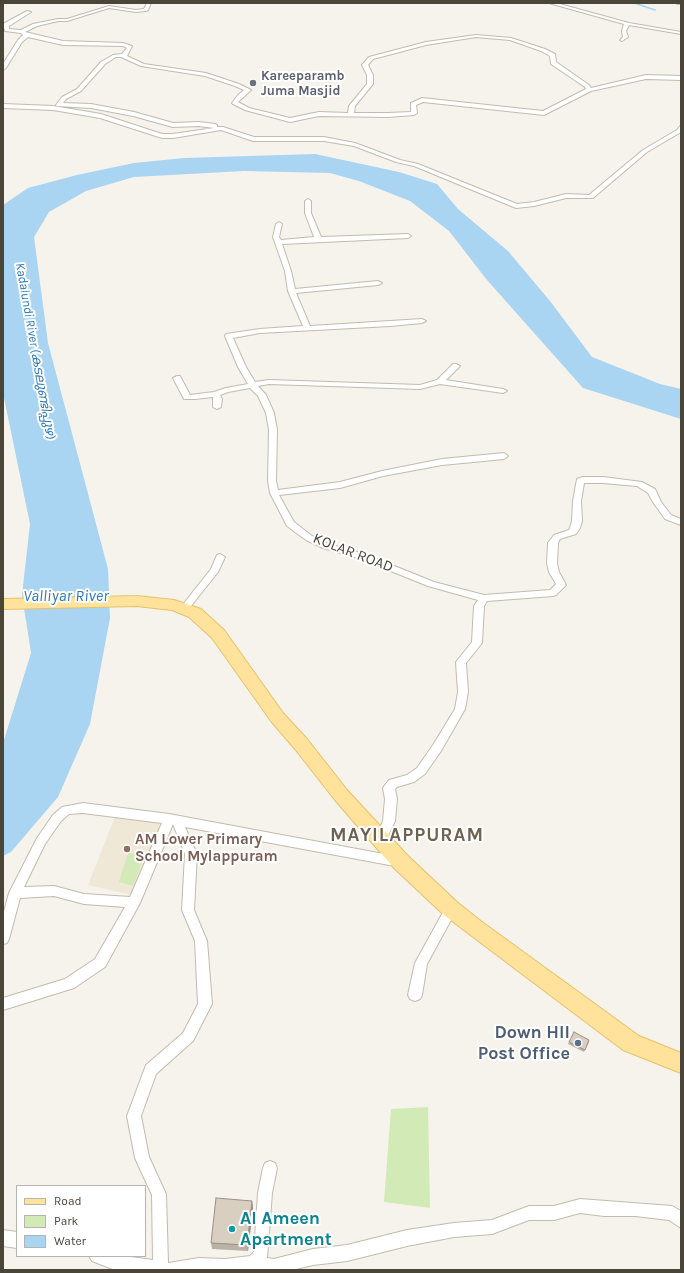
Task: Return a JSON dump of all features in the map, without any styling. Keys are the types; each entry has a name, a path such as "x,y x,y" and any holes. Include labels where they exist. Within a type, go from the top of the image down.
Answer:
{"main road":[{"path":"3,604 137,601 174,605 195,613 218,634 277,717 301,744 341,795 401,862 451,909 474,928 631,1043 681,1063"}],"street":[{"path":"3,68 24,33 35,25 58,20 67,20 109,7 136,11 146,10 149,3"},
{"path":"551,3 627,24 681,33"},
{"path":"29,12 4,25 7,30 63,43 130,46 130,49 123,55 115,56 104,63 79,90 64,98 57,107"},
{"path":"622,40 626,37 624,31 627,24"},
{"path":"351,115 352,106 370,84 370,74 365,65 371,58 426,44 476,36 511,39 554,55 554,63 587,86 589,90"},
{"path":"123,55 143,65 206,75 246,88 235,103 247,109 290,120 319,114 388,115 414,113 413,104 422,100 544,113 589,90 646,77 681,78"},
{"path":"3,106 91,106 134,114 173,125 198,124 221,128 253,139 324,140 354,145 398,161 416,165 516,206 534,204 566,196 591,197 645,151 681,129"},
{"path":"57,107 101,116 162,136 173,136 221,128"},
{"path":"308,201 308,213 318,239"},
{"path":"279,224 276,237 288,271 292,291 307,328 422,321"},
{"path":"279,242 408,236"},
{"path":"292,291 378,283"},
{"name":"KOLAR ROAD","path":"307,328 260,331 229,336 252,386 262,395 270,413 273,430 272,481 274,493 290,524 309,538 326,546 364,557 431,584 484,598 552,593 558,589 561,585 554,572 552,563 553,543 557,537 573,532 575,528 577,521 580,482 584,480 639,484 652,490 664,513 674,520 681,522"},
{"path":"440,382 456,366"},
{"path":"177,378 187,397 206,396 226,390 269,382 420,387 440,382 503,391"},
{"path":"216,394 218,399 216,407"},
{"path":"274,493 340,485 442,462 504,456"},
{"path":"184,609 215,570 220,557"},
{"path":"381,839 389,821 389,788 393,783 410,779 421,771 437,748 460,709 463,692 461,662 477,643 479,606 484,598"},
{"path":"3,939 15,893 41,841 57,818 66,810 83,808 173,820 401,862"},
{"path":"3,1004 69,984 100,963 134,903 173,820"},
{"path":"167,1270 159,1194 142,1158 134,1116 151,1070 188,1037 205,1004 202,941 188,910 190,854 173,820"},
{"path":"15,893 54,891 84,898 134,903"},
{"path":"415,995 420,963 451,909"},
{"path":"254,1263 261,1255 265,1193 270,1168"},
{"path":"100,1257 112,1262 167,1270 199,1266 225,1267 254,1263 274,1267 313,1258 347,1253 407,1238 454,1230 492,1227 529,1213 554,1213 580,1206 604,1210 672,1213 681,1221"},
{"path":"3,1238 16,1240"}],"shaded area":[{"name":"AM Lower Primary School Mylappuram","path":"118,809 166,814 132,895 88,885"}],"green space":[{"path":"128,853 145,854 133,886 119,882"},
{"path":"428,1107 430,1208 384,1202 391,1109"}],"water":[{"name":"Valliyar River","path":"315,154 399,172 437,184 458,209 508,251 550,301 592,357 660,384 681,389 681,419 583,388 487,280 449,231 410,201 359,181 330,173 244,171 134,177 86,191 49,212 34,237 48,343 108,569 110,618 90,724 58,797 11,852 3,856 3,743 31,653 22,595 30,524 3,393 3,205 28,188 77,175 134,163 184,158"}],"building":[{"name":"Down Hll Post Office","path":"574,1032 589,1040 585,1050 569,1042"},
{"name":"Al Ameen Apartment","path":"216,1198 252,1201 247,1245 211,1243"}],"waterway":[{"path":"634,3 655,10"}],"place":[{"name":"Kareeparamb Juma Masjid","path":"253,83"},
{"name":"AM Lower Primary School Mylappuram","path":"127,849"},
{"name":"Down Hll Post Office","path":"578,1043"},
{"name":"Al Ameen Apartment","path":"232,1229"}],"district":[{"name":"MAYILAPPURAM","path":"407,836"}],"water label":[{"name":"Kadalundi River (കടലുണ്ടിപ്പുഴ)","path":"35,351"}]}
